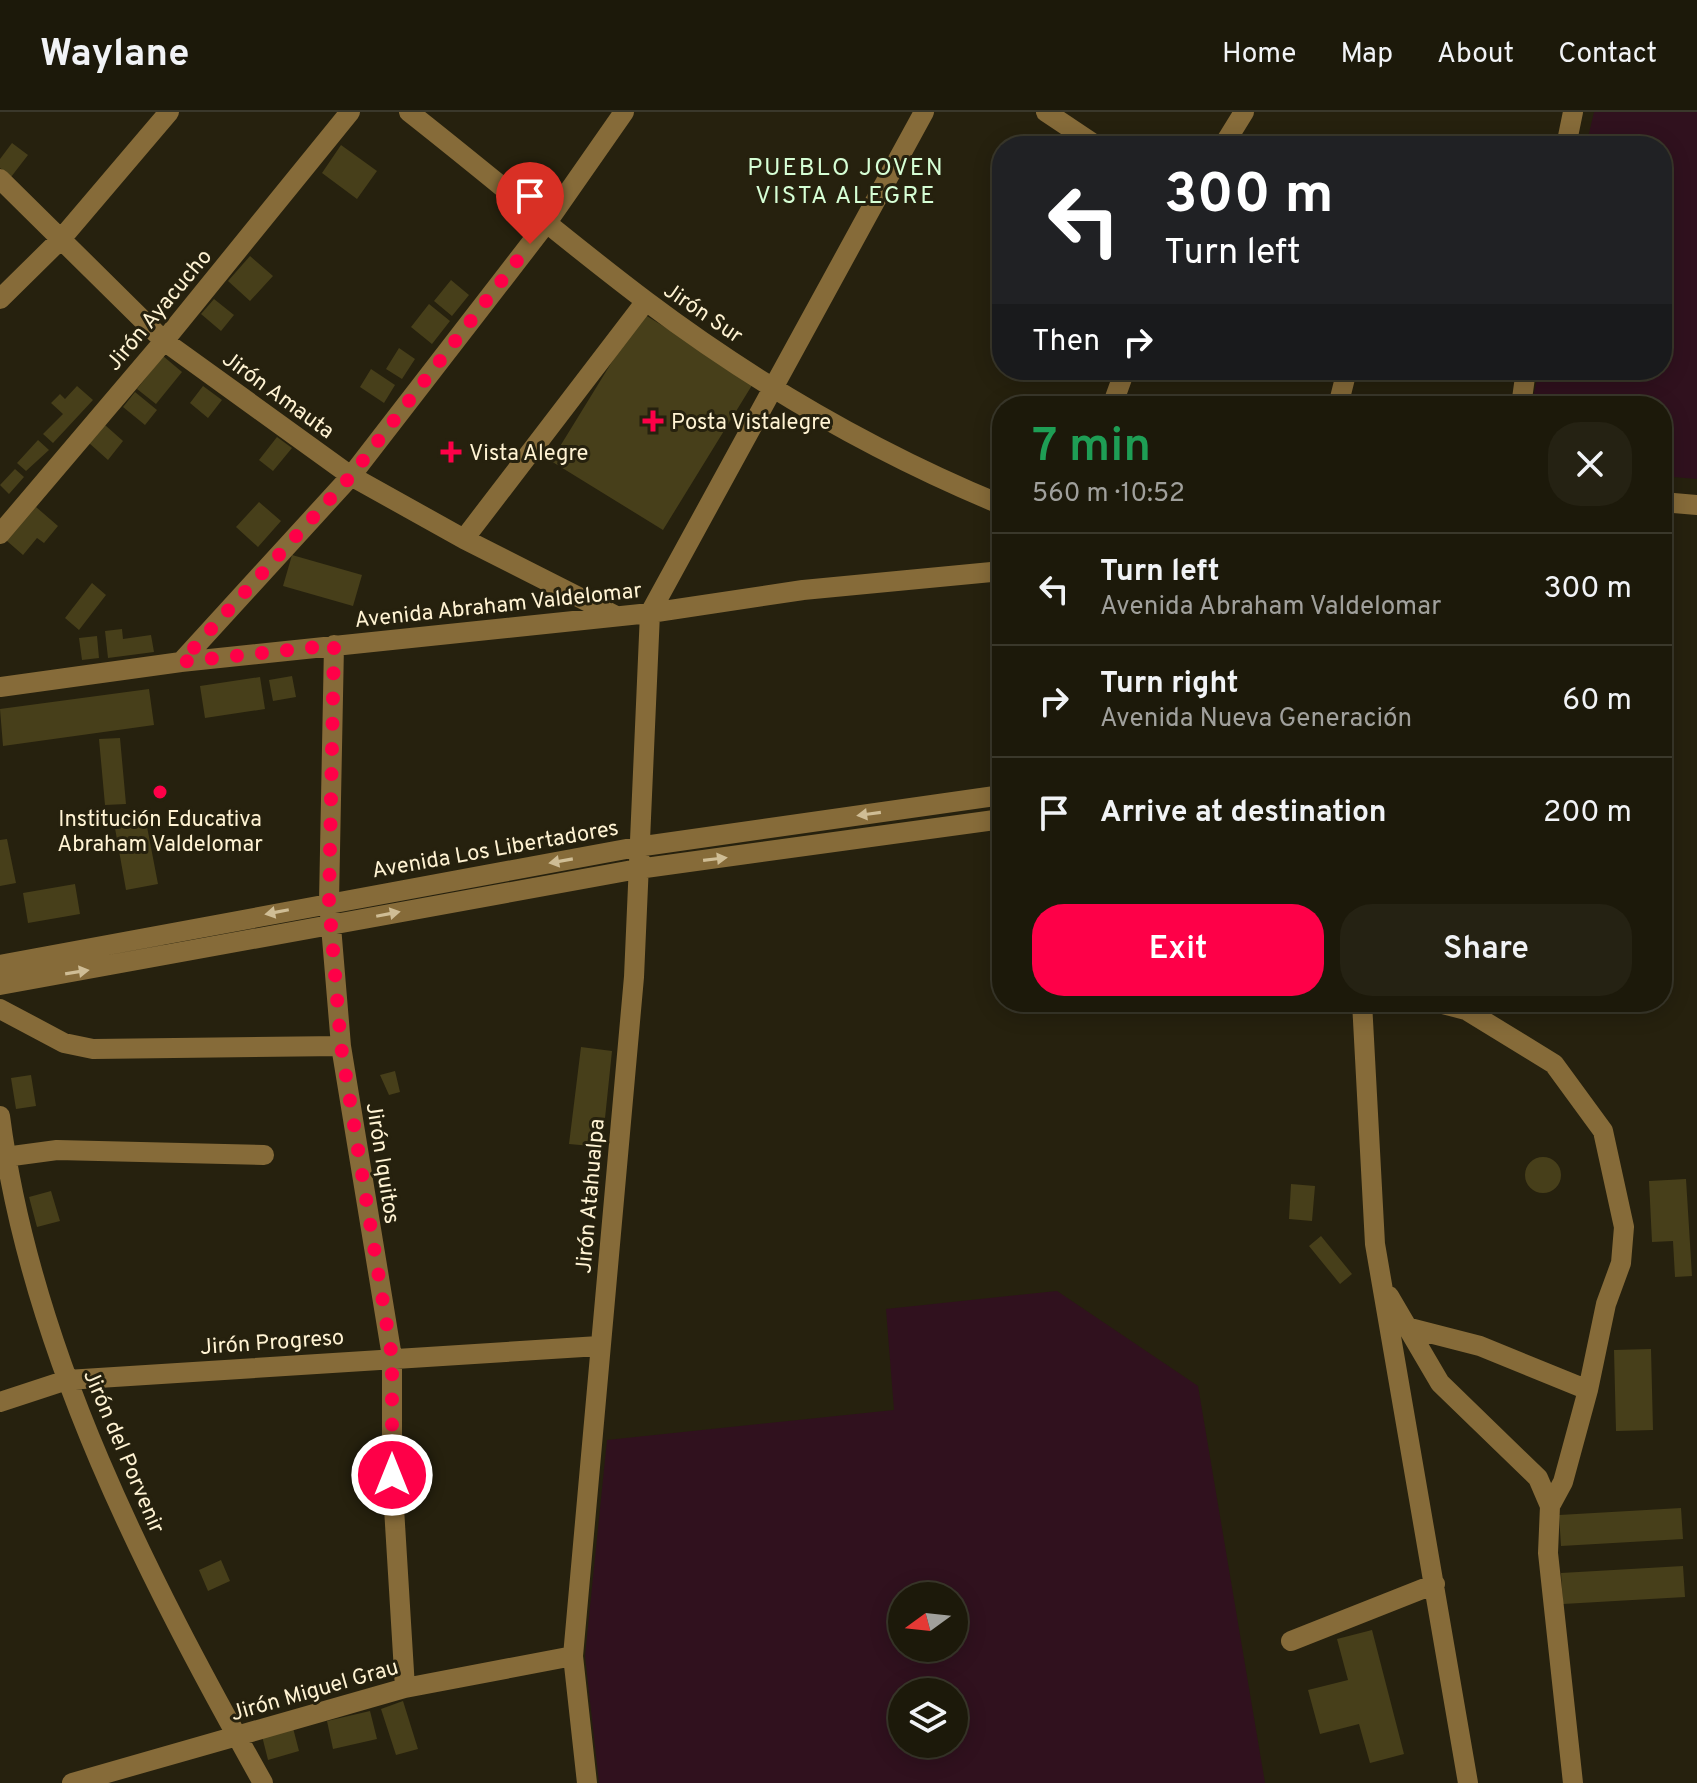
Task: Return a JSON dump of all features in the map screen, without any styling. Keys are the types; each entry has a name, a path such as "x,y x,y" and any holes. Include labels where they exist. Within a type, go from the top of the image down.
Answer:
{"street":[{"path":"0,299 61,239 169,112"},
{"name":"Jirón Ayacucho","path":"0,534 164,341 350,112"},
{"name":"Jirón Sur","path":"409,112 646,301 774,388 916,470 992,501"},
{"path":"181,662 351,476 548,221 624,112"},
{"path":"650,613 924,112"},
{"path":"1046,112 1082,136"},
{"path":"1229,136 1244,112"},
{"path":"1568,136 1573,112"},
{"name":"Jirón Amauta","path":"0,179 164,341 351,476 464,539 614,615"},
{"path":"464,539 646,301"},
{"path":"1672,503 1697,505"},
{"name":"Avenida Abraham Valdelomar","path":"0,687 181,662 650,613 803,590 992,572"},
{"name":"Jirón Atahualpa","path":"587,1783 573,1656 634,977 637,847 650,613"},
{"name":"Jirón Iquitos","path":"334,645 329,902 341,1046 392,1357 392,1475 405,1688"},
{"name":"Avenida Los Libertadores","path":"0,965 637,847 992,796"},
{"path":"965,800 969,824"},
{"path":"905,809 908,833"},
{"name":"Avenida Los Libertadores","path":"0,985 638,869 992,821"},
{"path":"0,1009 64,1043 93,1049 341,1046"},
{"path":"1363,1012 1375,1244 1468,1783"},
{"path":"1469,1012 1554,1064 1603,1131 1624,1227 1621,1263 1606,1304 1588,1390 1563,1482 1550,1506"},
{"name":"Jirón del Porvenir","path":"0,1116 10,1192 67,1380 141,1551 263,1783"},
{"path":"5,1157 57,1150 264,1155"},
{"path":"1380,1278 1440,1383 1538,1478 1550,1506 1548,1553 1573,1783"},
{"path":"1406,1327 1480,1346 1588,1390"},
{"name":"Jirón Progreso","path":"0,1402 67,1380 599,1346"},
{"path":"1291,1641 1435,1584"},
{"name":"Jirón Miguel Grau","path":"72,1783 405,1688 573,1656"}],"shaded area":[{"path":"1594,112 1697,112 1697,479 1672,477 1672,396 1533,396 1537,380 1672,380 1672,136 1588,136"},
{"path":"1057,1291 1198,1386 1265,1783 599,1783 585,1656 607,1440 894,1410 886,1309"}],"building":[{"path":"12,143 28,155 11,177 0,168 0,159"},
{"path":"341,145 377,171 357,199 322,173"},
{"path":"250,256 273,276 250,301 228,281"},
{"path":"451,280 469,295 452,316 434,301"},
{"path":"214,299 234,315 221,331 201,314"},
{"path":"429,304 450,321 432,344 411,327"},
{"name":"Posta Vistalegre","path":"642,313 754,382 663,530 551,461"},
{"path":"399,348 415,359 402,379 386,369"},
{"path":"163,356 182,372 156,404 137,389"},
{"path":"371,369 395,385 384,403 360,387"},
{"path":"77,386 93,400 53,443 43,434 63,414 51,403 60,394 65,399"},
{"path":"203,386 222,400 208,418 190,403"},
{"path":"135,392 157,410 145,425 123,407"},
{"path":"105,425 123,441 108,460 89,443"},
{"path":"277,437 292,448 273,471 259,460"},
{"path":"38,440 49,450 26,471 17,463"},
{"path":"15,469 24,477 9,494 0,485"},
{"path":"259,502 281,521 258,547 236,527"},
{"path":"36,507 58,526 44,543 37,538 23,555 7,541"},
{"path":"292,555 362,575 353,606 283,586"},
{"path":"92,583 106,595 79,630 65,618"},
{"path":"122,629 123,639 151,635 154,652 108,658 105,631"},
{"path":"97,636 99,658 82,660 79,638"},
{"path":"292,676 296,697 273,701 269,680"},
{"path":"260,677 265,709 205,718 200,686"},
{"path":"149,689 154,725 3,746 0,709"},
{"path":"120,738 126,804 105,805 99,739"},
{"path":"144,811 158,884 126,890 113,817"},
{"path":"7,839 16,883 0,886 0,840"},
{"path":"75,884 80,914 28,923 23,893"},
{"path":"581,1047 612,1051 602,1147 569,1144"},
{"path":"395,1071 400,1092 389,1095 380,1075"},
{"path":"31,1075 36,1106 16,1109 11,1078"},
{"path":"1543,1157 1556,1162 1561,1175 1556,1188 1543,1193 1530,1188 1525,1175 1530,1162"},
{"path":"1686,1179 1692,1276 1675,1277 1673,1241 1652,1242 1649,1181"},
{"path":"1291,1184 1315,1186 1312,1221 1289,1219"},
{"path":"51,1191 60,1221 37,1227 29,1197"},
{"path":"1321,1236 1352,1274 1340,1284 1309,1246"},
{"path":"1651,1349 1653,1430 1616,1431 1614,1350"},
{"path":"1681,1508 1683,1539 1561,1546 1559,1515"},
{"path":"221,1560 230,1581 208,1591 199,1570"},
{"path":"1683,1566 1685,1597 1563,1604 1561,1573"},
{"path":"1372,1630 1404,1754 1370,1763 1359,1724 1320,1734 1308,1690 1348,1680 1337,1639"},
{"path":"403,1701 418,1749 396,1755 381,1709"},
{"path":"370,1711 377,1739 333,1749 327,1721"},
{"path":"293,1728 299,1751 268,1760 262,1736"}],"place":[{"name":"Posta Vistalegre","path":"653,421"},
{"name":"Vista Alegre","path":"451,452"},
{"name":"Institución Educativa Abraham Valdelomar","path":"160,792"}],"district":[{"name":"PUEBLO JOVEN VISTA ALEGRE","path":"846,181"}],"route":[{"path":"392,1475 392,1357 341,1046 329,902 334,645 181,662 351,476 530,244"}]}
